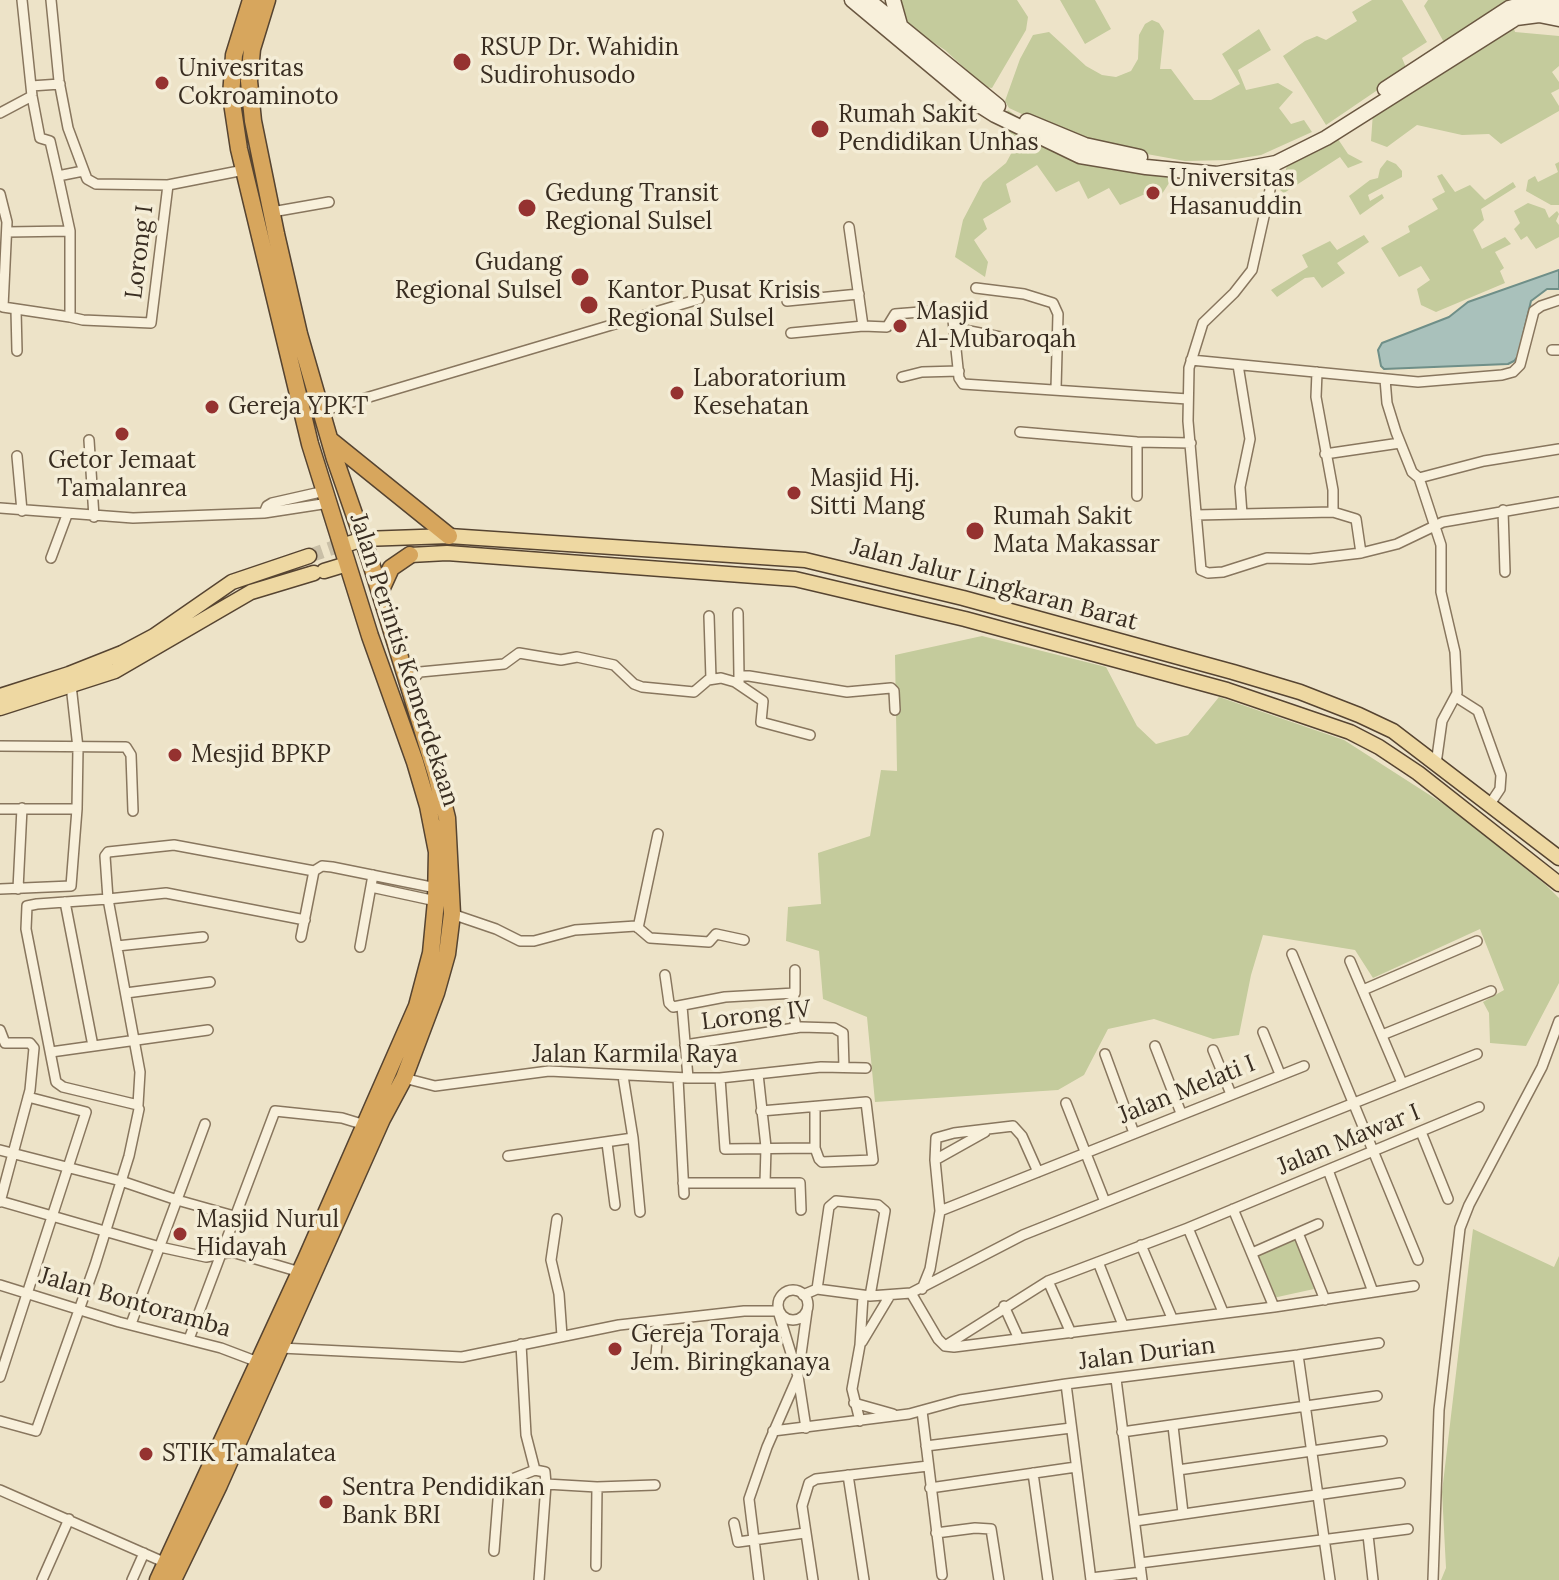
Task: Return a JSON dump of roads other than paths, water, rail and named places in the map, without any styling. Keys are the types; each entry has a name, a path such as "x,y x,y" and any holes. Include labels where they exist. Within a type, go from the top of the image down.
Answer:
{"highway":[{"name":"Jalan Perintis Kemerdekaan","path":"173,1580 281,1348 365,1125 417,1006 431,953 436,895 437,852 428,806 327,497 289,362 239,149 231,96 234,55 251,0"},
{"name":"Jalan Perintis Kemerdekaan","path":"158,1580 300,1272 317,1249 404,1078 436,993 447,954 452,914 447,818 436,774 299,334 258,146 250,65 267,0"},
{"path":"239,149 258,146"},
{"path":"330,440 449,536"},
{"path":"340,541 361,534"},
{"path":"380,592 391,568 410,555"},
{"path":"347,564 369,557"}],"main road":[{"name":"Jalan Jalur Lingkaran Barat","path":"361,534 449,536 805,560 963,598 1233,672 1300,692 1359,715 1393,731 1559,858"},
{"name":"Jalan Jalur Lingkaran Barat","path":"410,555 508,556 795,579 965,619 1227,690 1350,732 1379,747 1418,773 1559,884"},
{"path":"0,704 111,665 232,582 309,556"},
{"path":"0,704 71,685 251,592 347,564"},
{"path":"1227,690 1233,672"}],"street":[{"path":"0,194 7,232 3,260 3,307 70,317 70,231 50,141 40,138 31,91 22,0"},
{"path":"51,0 60,84 69,131 87,179 96,184 168,185 244,170"},
{"path":"852,0 978,97 1072,140 1137,157 1217,166 1262,158 1300,146"},
{"path":"868,0 900,25 995,115 1080,156 1217,174 1276,163 1509,8 1559,6"},
{"path":"893,0 900,25"},
{"path":"1528,6 1559,19"},
{"path":"0,113 31,91 60,84"},
{"path":"1276,163 1252,270 1203,323 1189,366 1188,399 1199,564 1204,572 1218,573 1259,558 1310,559 1361,553 1397,544 1435,524 1559,502"},
{"path":"58,176 83,171"},
{"name":"Lorong I","path":"70,317 151,323 168,185"},
{"path":"272,212 329,202"},
{"path":"849,227 863,326"},
{"path":"7,232 70,231"},
{"path":"976,288 1024,294 1053,303 1058,314 1056,389"},
{"path":"787,301 859,294"},
{"path":"322,411 699,299"},
{"path":"1189,366 1238,365 1433,382 1510,373 1520,365 1534,311 1559,300"},
{"path":"791,333 863,326 887,327 894,314 942,309 951,315 960,376 964,384 1188,399"},
{"path":"16,310 17,351"},
{"path":"954,328 1021,341"},
{"path":"1238,365 1250,436 1240,487 1242,514"},
{"path":"902,377 922,372 960,376"},
{"path":"1317,372 1316,397 1333,490 1333,512"},
{"path":"1385,379 1387,403 1400,443 1412,472 1419,478 1435,524 1441,552 1441,592 1455,652 1456,697 1442,721 1436,764"},
{"path":"1020,432 1137,442 1191,443"},
{"path":"89,440 94,517"},
{"path":"1137,442 1137,496"},
{"path":"1325,454 1400,443"},
{"path":"1419,478 1484,461 1559,449"},
{"path":"17,456 22,511"},
{"path":"0,508 133,518 264,513 270,503 327,497"},
{"path":"1503,510 1505,572"},
{"path":"1196,515 1333,512 1356,519 1361,553"},
{"path":"51,558 67,515"},
{"path":"738,613 739,680 763,701 761,722 810,735"},
{"path":"709,616 711,679"},
{"path":"408,684 420,672 504,664 513,655 521,653 559,660 575,656 604,662 616,667 634,684 642,687 694,692 703,681 721,678 847,692 891,688 894,690 895,710"},
{"path":"0,889 71,886 78,748 71,685"},
{"path":"1456,697 1478,711 1501,775 1500,789 1490,804"},
{"path":"0,746 124,746 131,755 133,811"},
{"path":"18,889 22,808"},
{"path":"0,809 77,809"},
{"path":"638,928 658,834"},
{"path":"305,920 171,893 108,899 28,905 25,909 26,929 54,1076 59,1085 138,1105 140,1072 108,899 105,855 110,851 174,845 314,871 322,866 332,867 373,875 436,895"},
{"path":"301,937 314,871"},
{"path":"360,947 373,875"},
{"path":"371,887 436,895"},
{"path":"65,902 93,1046"},
{"path":"452,914 520,941 588,929 638,928 650,938 709,942 717,934 744,940"},
{"path":"117,946 203,937"},
{"path":"1363,990 1477,941"},
{"path":"1292,954 1418,1260"},
{"path":"1350,961 1402,1083"},
{"path":"795,970 792,1003 796,1028"},
{"path":"665,975 669,1003 673,1007 734,996 795,993"},
{"path":"126,993 210,982"},
{"path":"1382,1035 1491,991"},
{"path":"682,1006 685,1045 684,1194"},
{"path":"1433,1580 1439,1410 1460,1228 1469,1205 1542,1067 1559,1021"},
{"name":"Lorong IV","path":"685,1045 796,1028 826,1027 843,1033 844,1067"},
{"path":"0,1030 5,1043 30,1043 34,1048 28,1097 0,1201 160,1247 206,1257 232,1252 300,1272"},
{"path":"51,1052 208,1030"},
{"path":"1263,1032 1280,1074"},
{"path":"1155,1046 1181,1113"},
{"path":"1213,1050 1231,1094"},
{"path":"1105,1054 1134,1133"},
{"path":"803,1295 817,1289 889,1297 911,1293 1014,1239 1477,1054"},
{"name":"Jalan Melati I","path":"940,1211 1304,1066"},
{"name":"Jalan Karmila Raya","path":"404,1078 435,1086 544,1071 720,1078 804,1068 866,1068"},
{"path":"758,1074 766,1147 765,1183"},
{"path":"623,1076 640,1212"},
{"path":"720,1078 725,1149 815,1148"},
{"path":"0,1377 86,1112 28,1097"},
{"path":"761,1111 866,1102 873,1160 822,1162 815,1148 815,1107"},
{"path":"1066,1103 1105,1202"},
{"name":"Jalan Mawar I","path":"945,1346 1048,1281 1188,1228 1479,1107"},
{"path":"0,1421 36,1431 106,1231 133,1141 139,1109"},
{"path":"189,1339 275,1111 342,1118 365,1125"},
{"path":"131,1324 205,1124"},
{"path":"922,1289 930,1269 940,1211 935,1140 939,1136 1012,1126 1017,1129 1038,1172"},
{"path":"935,1160 992,1129"},
{"path":"1421,1132 1448,1199"},
{"path":"508,1156 633,1138"},
{"path":"607,1143 615,1205"},
{"path":"0,1150 121,1181 234,1216"},
{"path":"1328,1170 1373,1292"},
{"path":"683,1183 801,1184 801,1210"},
{"path":"817,1289 831,1204 836,1201 878,1205 885,1210 852,1389 860,1421"},
{"path":"1233,1209 1274,1307"},
{"path":"557,1219 551,1260 559,1294 562,1336"},
{"path":"1252,1253 1318,1224"},
{"path":"1188,1228 1223,1312"},
{"path":"1298,1233 1325,1300"},
{"path":"1141,1245 1172,1318"},
{"path":"1098,1262 1123,1325"},
{"path":"930,1269 957,1269"},
{"path":"1048,1281 1071,1333"},
{"name":"Jalan Bontoramba","path":"0,1285 258,1362"},
{"path":"911,1293 936,1336 945,1346 958,1347 1414,1286"},
{"path":"759,1580 749,1499 773,1431 798,1376 807,1299 794,1290 784,1293 778,1301 778,1311 798,1376 806,1428"},
{"path":"860,1345 889,1297"},
{"path":"1004,1306 1019,1339"},
{"path":"281,1348 462,1357 608,1326 744,1311 778,1311 785,1319 794,1321 807,1311"},
{"path":"655,1366 659,1321"},
{"name":"Jalan Durian","path":"773,1431 900,1416 960,1400 1066,1384 1379,1343"},
{"path":"521,1344 526,1435 535,1470"},
{"path":"1298,1355 1330,1580"},
{"path":"1116,1379 1141,1572"},
{"path":"1066,1384 1091,1579 1324,1539 1408,1529"},
{"path":"1122,1432 1377,1396"},
{"path":"854,1403 900,1416"},
{"path":"922,1411 942,1575"},
{"path":"1173,1426 1183,1513"},
{"path":"926,1446 1071,1428"},
{"path":"1178,1470 1382,1441"},
{"path":"813,1580 802,1502 807,1485 816,1479 928,1466"},
{"path":"930,1488 1076,1467"},
{"path":"494,1551 499,1487 510,1479 535,1470 545,1472 539,1580"},
{"path":"1033,1473 1048,1580"},
{"path":"848,1475 864,1580"},
{"path":"1135,1521 1400,1483"},
{"path":"546,1484 597,1487 655,1485"},
{"path":"596,1566 597,1487"},
{"path":"0,1490 166,1563"},
{"path":"42,1580 69,1519"},
{"path":"734,1523 737,1541 805,1533"},
{"path":"936,1533 991,1529 999,1580"},
{"path":"1368,1535 1373,1580"},
{"path":"132,1580 144,1553"}],"water":[{"path":"1559,270 1559,289 1547,289 1531,301 1518,356 1514,361 1508,364 1384,369 1381,366 1378,350 1382,343 1449,317 1468,302"}],"tunnel":[{"path":"309,556 335,547 339,536"}],"place":[{"name":"RSUP Dr. Wahidin Sudirohusodo","path":"462,62"},
{"name":"Univesritas Cokroaminoto","path":"162,83"},
{"name":"Rumah Sakit Pendidikan Unhas","path":"820,129"},
{"name":"Universitas Hasanuddin","path":"1153,193"},
{"name":"Gedung Transit Regional Sulsel","path":"527,208"},
{"name":"Gudang Regional Sulsel","path":"580,277"},
{"name":"Kantor Pusat Krisis Regional Sulsel","path":"589,305"},
{"name":"Masjid Al-Mubaroqah","path":"900,326"},
{"name":"Laboratorium Kesehatan","path":"677,393"},
{"name":"Gereja YPKT","path":"212,407"},
{"name":"Getor Jemaat Tamalanrea","path":"122,434"},
{"name":"Masjid Hj. Sitti Mang","path":"794,493"},
{"name":"Rumah Sakit Mata Makassar","path":"975,531"},
{"name":"Mesjid BPKP","path":"175,755"},
{"name":"Masjid Nurul Hidayah","path":"180,1234"},
{"name":"Gereja Toraja Jem. Biringkanaya","path":"615,1349"},
{"name":"STIK Tamalatea","path":"146,1454"},
{"name":"Sentra Pendidikan Bank BRI","path":"326,1502"}]}
